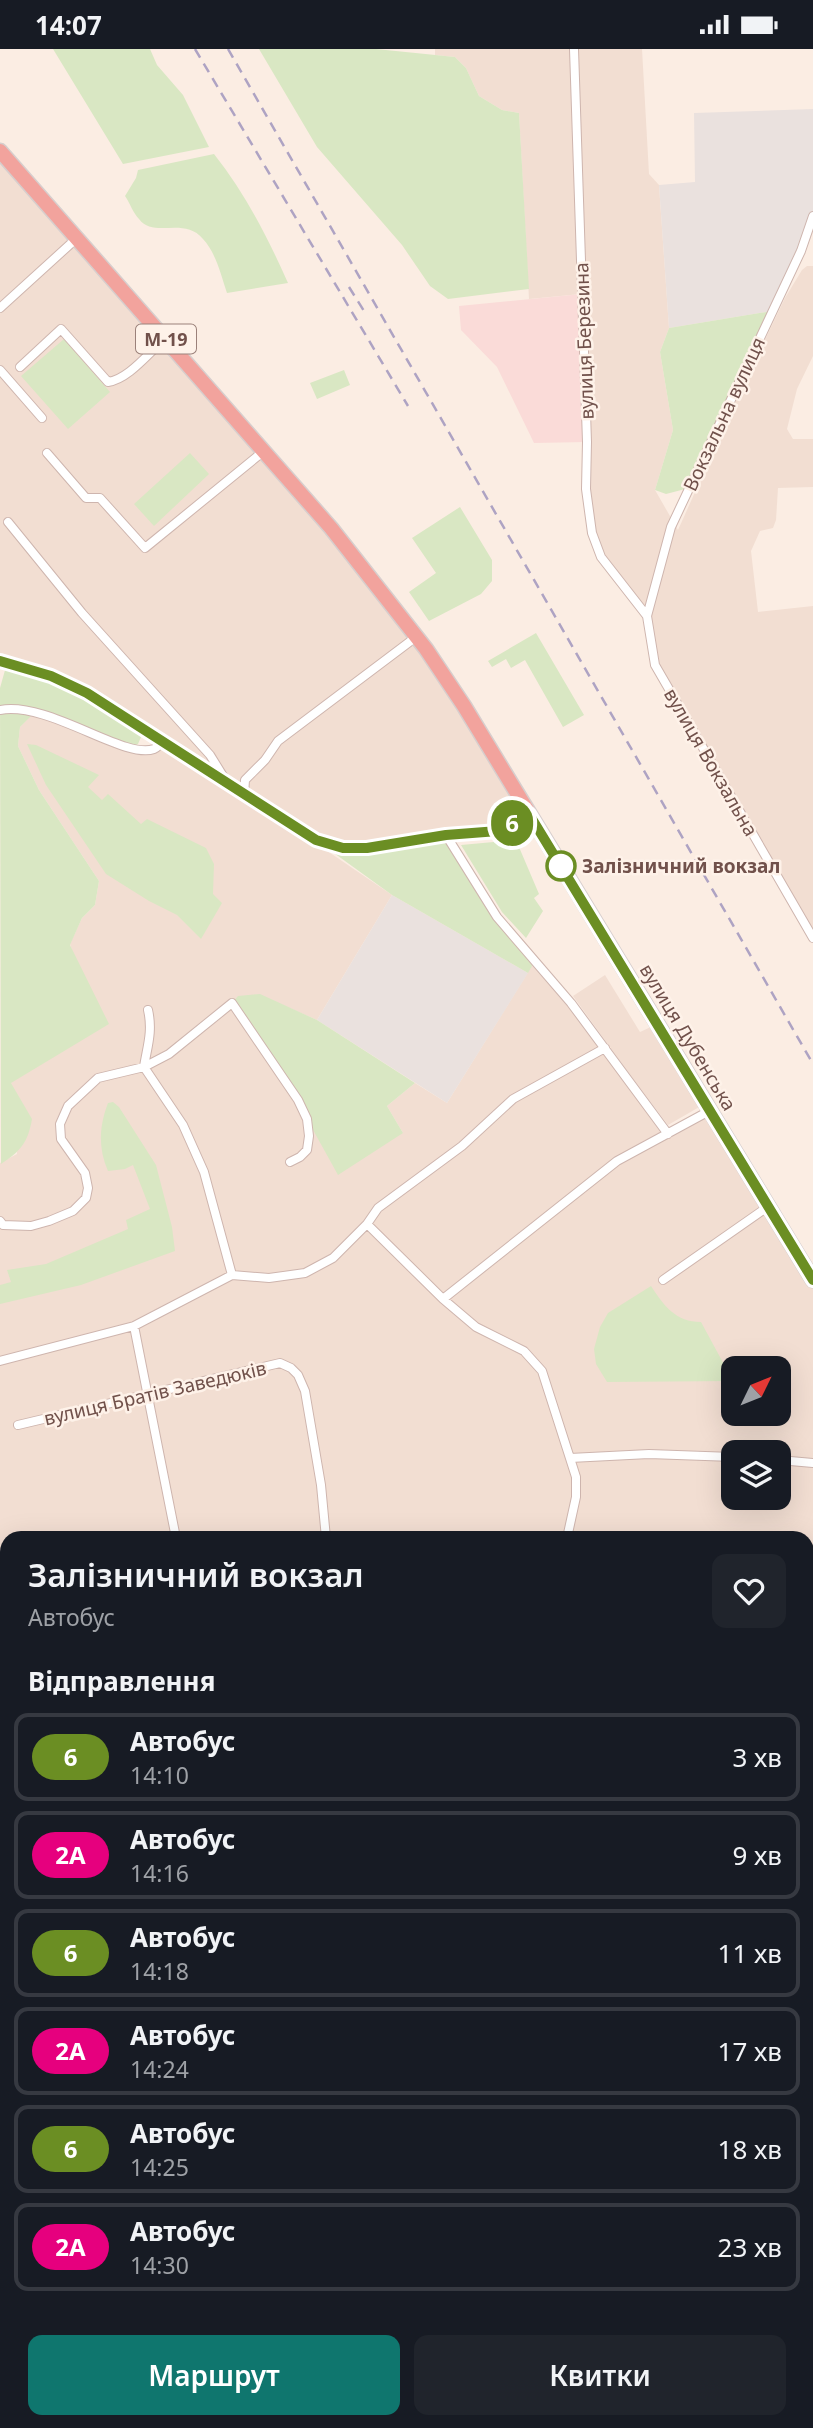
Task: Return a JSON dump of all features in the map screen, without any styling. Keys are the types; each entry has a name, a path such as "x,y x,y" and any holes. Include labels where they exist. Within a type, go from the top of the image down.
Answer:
{"highway":[{"name":"М-19","path":"0,151 161,342 264,451 331,528 416,637 464,706 529,814"},
{"name":"вулиця Дубенська","path":"529,814 813,1280"}],"street":[{"name":"вулиця Березина","path":"574,49 587,442 586,489 592,533 601,557 647,616"},
{"name":"Вокзальна вулиця","path":"647,616 671,527 801,251 813,216"},
{"path":"0,308 76,238"},
{"path":"20,367 61,329 107,382 112,382 129,371 161,342"},
{"path":"0,370 42,418"},
{"path":"47,453 86,498 100,498 145,548 264,451"},
{"path":"8,522 82,613 210,755 223,776 222,781"},
{"name":"вулиця Вокзальна","path":"647,616 655,665 813,938"},
{"path":"244,795 245,780 265,760 278,741 416,637"},
{"path":"0,661 51,676 87,693 316,840 343,848 367,848 446,835 498,831 529,814"},
{"path":"0,710 11,708 35,711 130,748 153,750 163,742"},
{"path":"446,835 497,917 571,1003 668,1134"},
{"path":"1,1224 31,1226 48,1221 72,1211 86,1198 88,1188 85,1173 61,1139 60,1124 68,1106 98,1077 144,1067 169,1054 232,1003 298,1100 307,1119 307,1150 290,1162"},
{"path":"148,1010 151,1024 150,1042 144,1067 183,1125 204,1172 232,1275"},
{"path":"0,1361 134,1326 232,1275 269,1278 305,1273 333,1258 368,1224 378,1208 462,1146 513,1099 605,1048"},
{"path":"443,1300 617,1161 710,1110"},
{"path":"663,1280 769,1206"},
{"path":"368,1224 443,1300 475,1327 524,1351 542,1371 576,1478 576,1497 569,1531"},
{"path":"134,1326 175,1531"},
{"name":"вулиця Братів Заведюків","path":"18,1425 280,1363 291,1367 305,1391 326,1531"},
{"path":"570,1458 649,1454 721,1457"},
{"path":"791,1461 813,1464"}],"shaded area":[{"path":"435,49 642,49 649,174 659,185 669,328 660,352 673,430 655,490 678,530 785,298 802,270 813,266 813,356 797,389 787,429 793,439 813,439 813,487 778,488 773,528 760,531 751,551 758,612 813,606 813,938 655,665 647,616 601,557 586,489 581,294 529,299 519,113 502,110 479,96 466,68 455,57 435,55"},
{"path":"813,109 813,216 772,311 669,328 659,185 695,182 694,113"},
{"path":"0,151 380,588 518,796 500,825 343,848 267,810 392,895 317,1020 260,995 403,1133 387,1106 415,1083 447,1103 535,961 667,1133 711,1110 813,1283 813,1531 0,1531 0,1163 17,1154 11,1083 74,957 70,944 82,918 95,905 99,881 39,790 18,746 20,727 35,711 130,748 153,749 163,742 0,661"},
{"path":"582,294 587,442 534,443 497,367 461,330 459,306"},
{"path":"392,895 528,973 447,1103 317,1020"},
{"path":"605,975 640,1032 653,1026 701,1106 668,1125 573,996"}],"green space":[{"path":"53,49 150,49 157,65 183,95 209,147 123,164"},
{"path":"259,49 376,49 455,57 466,68 479,96 502,110 519,113 529,289 448,299 430,286 402,245 317,147"},
{"path":"214,154 255,216 288,283 227,293 215,257 203,239 187,229 145,225 125,196 138,170"},
{"path":"772,311 689,488 666,494 655,490 673,430 660,352 669,328"},
{"path":"64,339 110,392 68,429 21,376"},
{"path":"344,370 350,385 317,399 310,383"},
{"path":"190,453 209,474 154,526 134,504"},
{"path":"460,507 492,560 492,581 481,594 429,621 409,592 436,573 412,538"},
{"path":"536,633 584,715 563,727 525,660 511,668 506,659 492,667 488,661"},
{"path":"7,663 52,676 144,730 138,744 130,748 34,713 20,727 18,746 39,790 99,881 95,905 82,918 70,945 109,1024 11,1083 32,1119 22,1145 1,1164 0,688"},
{"path":"27,744 36,745 99,775 88,787 102,800 108,794 141,824 147,819 206,848 214,864 213,894 222,903 201,939 177,915 106,874 46,785"},
{"path":"446,835 497,917 535,961 528,973 392,895 316,840 343,848"},
{"path":"516,840 539,894 534,898 543,911 526,938 502,912 461,845"},
{"path":"260,994 317,1020 415,1083 387,1106 403,1133 338,1175 307,1119 232,1003 238,996"},
{"path":"113,1102 119,1107 156,1165 172,1227 175,1251 81,1285 0,1304 0,1285 11,1282 7,1270 46,1264 128,1229 126,1220 150,1209 133,1165 108,1171 101,1146 101,1129 108,1103"},
{"path":"651,1286 671,1311 684,1319 701,1322 721,1359 721,1381 607,1382 596,1364 594,1349 600,1327 608,1313"}],"railway":[{"path":"195,49 408,406"},
{"path":"228,49 813,1064"},
{"path":"349,287 364,311"}],"bus line":[{"name":"6","path":"0,661 51,676 87,693 316,840 343,848 367,848 446,835 498,831 529,814 813,1280"}],"place":[{"name":"Залізничний вокзал","path":"561,866"}]}
